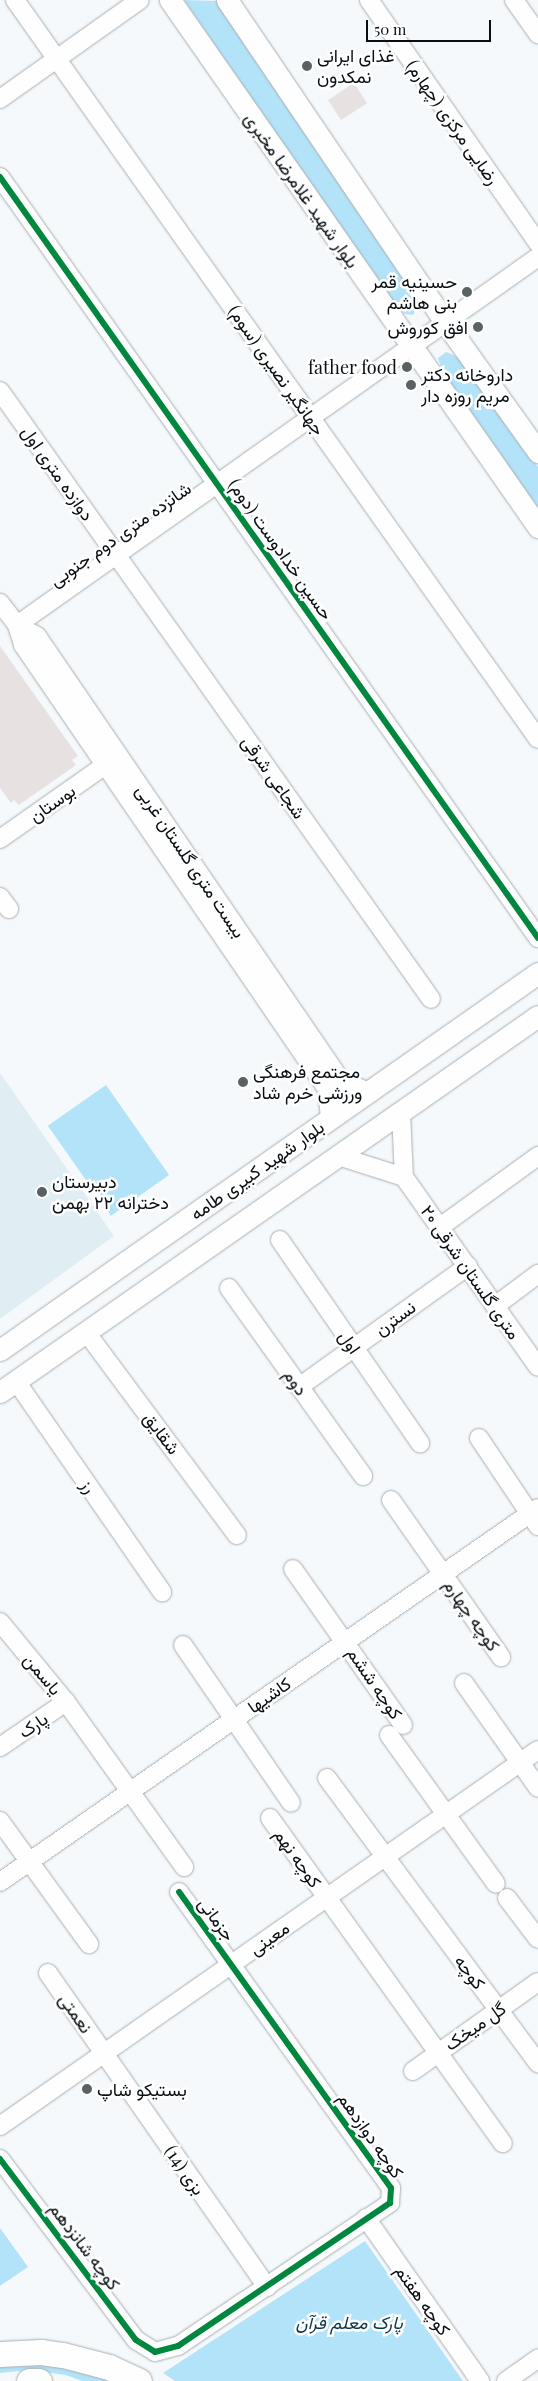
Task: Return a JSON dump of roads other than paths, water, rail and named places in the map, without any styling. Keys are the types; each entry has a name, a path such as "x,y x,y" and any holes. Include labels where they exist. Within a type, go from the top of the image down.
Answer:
{"highway":[{"path":"0,2354 41,2352 85,2359 138,2381"},
{"path":"29,2381 38,2381"}],"main road":[{"name":"بلوار شهید غلامرضا مخبری","path":"170,0 538,527"},
{"path":"227,0 445,322 538,452"},
{"name":"بلوار شهید کبیری طامه","path":"0,1350 538,973"},
{"name":"بلوار شهید کبیری طامه","path":"8,1386 538,1016"}],"street":[{"name":"جهانگیر نصیری (سوم)","path":"15,0 538,739"},
{"path":"0,99 140,0"},
{"name":"رضایی مرکزی (چهارم)","path":"369,0 538,243"},
{"path":"514,0 538,34"},
{"name":"حسین خدادوست (دوم)","path":"0,177 538,938"},
{"name":"شانزده متری دوم جنوبی","path":"17,625 538,257"},
{"name":"دوازده متری اول","path":"0,392 116,555"},
{"name":"شجاعی شرقی","path":"116,555 431,999"},
{"name":"بیست متری گلستان غربی","path":"0,603 17,625 23,645 104,766 327,1089 330,1119"},
{"name":"بیست متری گلستان غربی","path":"17,625 37,636 340,1079 368,1092"},
{"name":"بوستان","path":"0,839 118,756"},
{"path":"338,1156 404,1176 401,1112"},
{"path":"440,1227 538,1156"},
{"name":"۲۰ متری گلستان شرقی","path":"404,1176 538,1367"},
{"name":"اول","path":"280,1240 420,1443"},
{"name":"نسترن","path":"299,1387 468,1266"},
{"path":"495,1306 538,1274"},
{"name":"دوم","path":"229,1288 363,1476"},
{"name":"شقایق","path":"86,1332 237,1535"},
{"name":"رز","path":"8,1386 162,1592"},
{"path":"479,1438 535,1516"},
{"name":"کوچه چهارم","path":"391,1500 500,1657"},
{"name":"کاشیها","path":"0,1882 443,1574 535,1516"},
{"name":"کوچه ششم","path":"293,1569 346,1641 396,1730 448,1813"},
{"name":"یاسمن","path":"0,1622 66,1702 184,1867"},
{"path":"183,1645 291,1803"},
{"path":"464,1683 538,1788"},
{"name":"پارک","path":"0,1747 66,1702"},
{"name":"معینی","path":"0,2126 538,1750"},
{"name":"کوچه","path":"327,1778 384,1858 538,2063"},
{"path":"448,1813 538,1939"},
{"name":"کوچه نهم","path":"270,1818 326,1898 439,2051"},
{"path":"0,1821 89,1944"},
{"name":"جزمانی","path":"179,1892 232,1964"},
{"name":"کوچه دوازدهم","path":"148,2349 163,2352 178,2346 390,2203 391,2188 232,1964"},
{"name":"نعمتی","path":"48,1973 104,2053"},
{"name":"گل میخک","path":"413,2071 538,1982"},
{"path":"439,2051 504,2143"},
{"name":"بزی (14)","path":"104,2053 267,2287"},
{"name":"کوچه شانزدهم","path":"0,2159 136,2340 148,2349"},
{"name":"کوچه هفتم","path":"366,2218 480,2381"},
{"path":"506,2381 538,2359"}],"place":[{"name":"غذای ایرانی نمکدون","path":"307,66"},
{"name":"حسینیه قمر بنی هاشم","path":"467,292"},
{"name":"افق کوروش","path":"478,327"},
{"name":"father food","path":"407,367"},
{"name":"داروخانه دکتر مریم روزه دار","path":"411,385"},
{"name":"مجتمع فرهنگی ورزشی خرم شاد","path":"243,1082"},
{"name":"دبیرستان دخترانه ۲۲ بهمن","path":"42,1192"},
{"name":"بستیکو شاپ","path":"87,2089"}],"park label":[{"name":"پارک معلم قرآن","path":"349,2322"}]}
